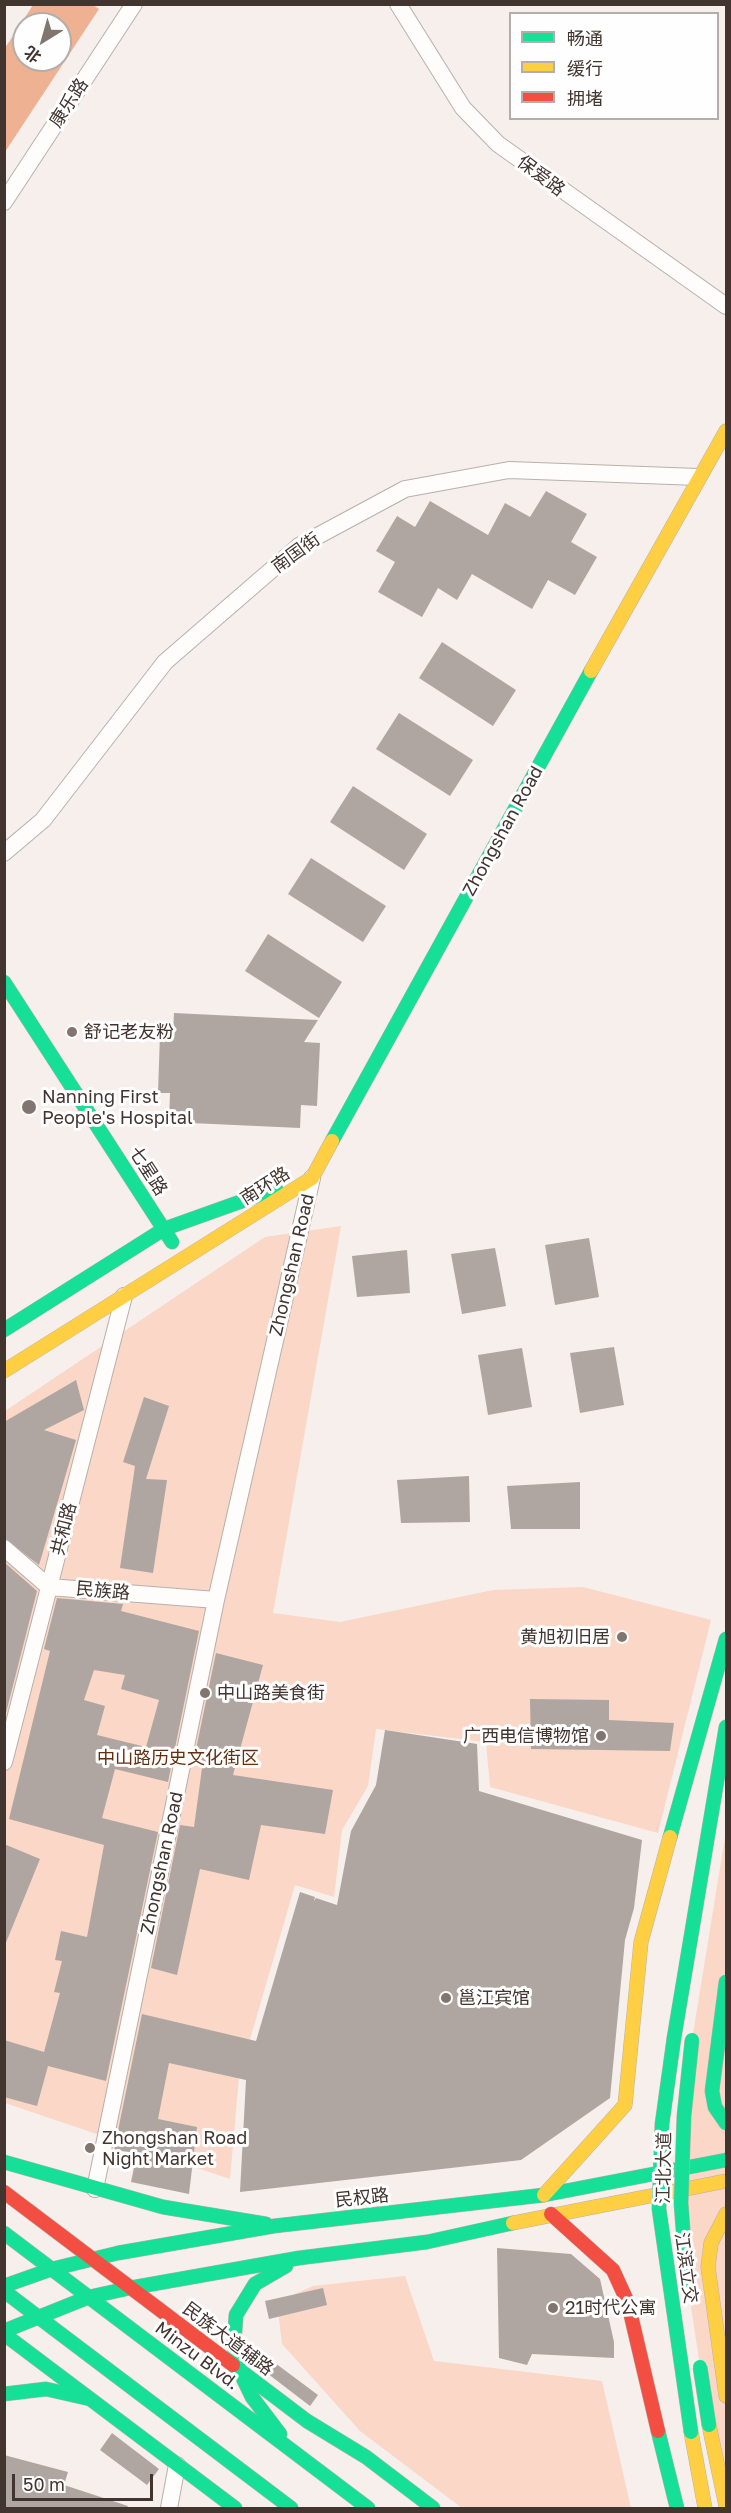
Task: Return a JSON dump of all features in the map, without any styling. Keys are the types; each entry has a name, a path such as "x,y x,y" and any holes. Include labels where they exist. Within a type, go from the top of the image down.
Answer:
{"main road":[{"name":"Zhongshan Road","path":"312,1178 698,477 726,431"},
{"name":"七星路","path":"4,982 183,1259"},
{"name":"南环路","path":"4,1330 164,1230 312,1178"},
{"name":"南环路","path":"4,1371 312,1178"},
{"path":"544,2195 625,2105 641,1942 726,1639"},
{"name":"江滨立交","path":"705,2508 691,2432 659,2209 662,2124 674,2038 726,1727"},
{"path":"726,1982 712,2091 715,2107 726,2123"},
{"name":"江北大道","path":"690,2301 681,2203 684,2116 694,2028"},
{"name":"民权路","path":"4,2286 91,2258 274,2226 544,2195 726,2160"},
{"path":"4,2162 163,2207 274,2226"},
{"path":"230,2507 4,2332 37,2316 90,2297 130,2288 299,2258 427,2242 550,2214 726,2181"},
{"name":"民族大道辅路","path":"4,2192 307,2421 366,2457 433,2508"},
{"path":"550,2214 613,2270 628,2303 677,2508"},
{"path":"726,2214 711,2243 708,2267 726,2396"},
{"name":"Minzu Blvd.","path":"4,2233 368,2508"},
{"path":"293,2452 252,2397 239,2370 234,2346 236,2315 255,2284 299,2258"},
{"path":"4,2291 291,2508"},
{"path":"699,2357 709,2425 726,2506"},
{"path":"4,2394 46,2389 90,2399"}],"street":[{"name":"康乐路","path":"4,202 134,4"},
{"name":"保爱路","path":"398,4 462,108 498,144 726,306"},
{"name":"南国街","path":"4,853 43,820 165,662 299,546 405,489 497,472 698,477"},
{"name":"Zhongshan Road","path":"95,2189 216,1600 312,1178"},
{"name":"共和路","path":"4,1762 124,1296"},
{"name":"民族路","path":"4,1548 50,1587 216,1600"},
{"path":"169,2508 177,2465"}],"green space":[{"name":"中山路历史文化街区","path":"341,1226 273,1613 340,1622 493,1590 583,1587 711,1620 658,1833 490,1787 486,1742 376,1729 368,1786 342,1830 334,1897 295,1885 239,2077 230,2179 5,2103 5,1411 265,1237"},
{"path":"726,1831 726,2506 709,2425 685,2267 692,2040"},
{"path":"405,2276 434,2361 602,2381 631,2508 462,2508 360,2431 282,2344 277,2302 313,2286"}],"shaded area":[{"path":"33,5 93,5 99,9 72,50 72,12 28,12"},
{"path":"12,37 12,72 58,72 5,152 5,48"}],"building":[{"path":"546,491 587,514 571,542 597,557 575,595 548,580 532,609 472,574 457,600 438,588 422,617 378,592 395,562 376,551 397,516 415,527 430,501 488,535 505,503 530,517"},
{"path":"442,642 516,690 493,726 419,678"},
{"path":"399,713 473,760 450,796 376,749"},
{"path":"353,786 427,834 404,870 330,822"},
{"path":"311,858 386,906 363,942 288,894"},
{"path":"268,934 342,982 319,1018 245,971"},
{"path":"174,1013 318,1020 304,1042 320,1043 317,1106 301,1105 300,1128 169,1122 170,1093 158,1093 160,1034 173,1034"},
{"path":"589,1238 599,1297 555,1305 545,1245"},
{"path":"495,1248 506,1306 462,1314 451,1254"},
{"path":"407,1250 410,1293 357,1297 352,1256"},
{"path":"614,1347 624,1405 580,1413 570,1353"},
{"path":"522,1348 532,1407 488,1415 478,1355"},
{"path":"76,1380 84,1410 44,1430 76,1440 39,1565 4,1538 4,1422"},
{"path":"144,1397 169,1406 146,1479 167,1480 153,1573 120,1568 135,1466 123,1462"},
{"path":"469,1476 470,1522 401,1523 397,1480"},
{"path":"580,1482 580,1529 511,1529 507,1486"},
{"path":"4,1562 37,1591 6,1713 4,1713"},
{"path":"57,1598 123,1604 121,1611 199,1631 168,1782 115,1769 102,1818 158,1832 106,2081 48,2066 37,2106 4,2097 4,2040 44,2052 60,1993 54,1992 62,1961 55,1960 61,1931 87,1937 104,1845 9,1819 50,1651 44,1649","holes":["94,1670 125,1675 121,1689 159,1700 146,1747 97,1735 105,1706 84,1700"]},
{"path":"216,1653 263,1665 233,1775 333,1790 325,1834 261,1825 249,1880 200,1869 177,1975 151,1968 180,1825 194,1827 203,1761 194,1759"},
{"name":"广西电信博物馆","path":"530,1699 609,1700 609,1720 674,1723 670,1751 531,1749"},
{"name":"邕江宾馆","path":"385,1730 477,1744 479,1791 642,1840 634,1908 625,1940 610,2098 521,2160 240,2192 246,2080 169,2063 158,2119 197,2127 189,2194 131,2182 137,2153 114,2150 142,2014 256,2041 300,1892 315,1897 314,1901 316,1898 337,1905 351,1831 376,1785"},
{"path":"4,1844 40,1859 5,1945 4,1945"},
{"name":"21时代公寓","path":"497,2248 571,2254 600,2279 614,2342 614,2358 532,2354 527,2365 499,2358"},
{"path":"323,2288 327,2305 269,2319 265,2301"},
{"path":"271,2360 318,2395 310,2406 263,2370"},
{"path":"112,2433 159,2469 147,2485 100,2450"},
{"path":"4,2455 68,2472 64,2485 128,2506 127,2508 4,2508"}],"traffic: fast":[{"path":"332,1141 591,671"},
{"path":"4,982 172,1242"},
{"path":"4,1330 164,1229 276,1189"},
{"path":"670,1837 726,1639"},
{"path":"674,2038 726,1727"},
{"path":"726,1982 712,2091 715,2107 726,2123"},
{"path":"674,2038 662,2124 659,2209 691,2432"},
{"path":"687,2282 681,2203 684,2116 692,2040"},
{"path":"4,2286 52,2269 118,2253 274,2226 544,2195 726,2160"},
{"path":"4,2162 163,2207 266,2224"},
{"path":"4,2331 89,2297 130,2288 299,2258 427,2242 513,2223"},
{"path":"4,2233 368,2508"},
{"path":"280,2434 252,2397 239,2370 234,2346 236,2315 255,2284 286,2266"},
{"path":"4,2291 291,2508"},
{"path":"4,2334 235,2508"},
{"path":"233,2365 307,2421 366,2457 433,2508"},
{"path":"700,2367 709,2425"},
{"path":"4,2394 46,2389 90,2399"},
{"path":"658,2431 677,2508"}],"traffic: slow":[{"path":"591,671 726,431"},
{"path":"4,1371 312,1178 332,1141"},
{"path":"544,2195 625,2105 641,1942 670,1837"},
{"path":"513,2223 726,2181"},
{"path":"726,2214 711,2243 708,2267 726,2396"},
{"path":"709,2425 726,2506"},
{"path":"691,2432 705,2508"}],"traffic: jam":[{"path":"4,2192 233,2365"},
{"path":"551,2214 613,2270 628,2303 658,2431"}],"place":[{"name":"舒记老友粉","path":"72,1032"},
{"name":"Nanning First People's Hospital","path":"29,1107"},
{"name":"黄旭初旧居","path":"622,1637"},
{"name":"中山路美食街","path":"205,1693"},
{"name":"广西电信博物馆","path":"601,1736"},
{"name":"邕江宾馆","path":"446,1998"},
{"name":"Zhongshan Road Night Market","path":"90,2148"},
{"name":"21时代公寓","path":"553,2308"}]}
